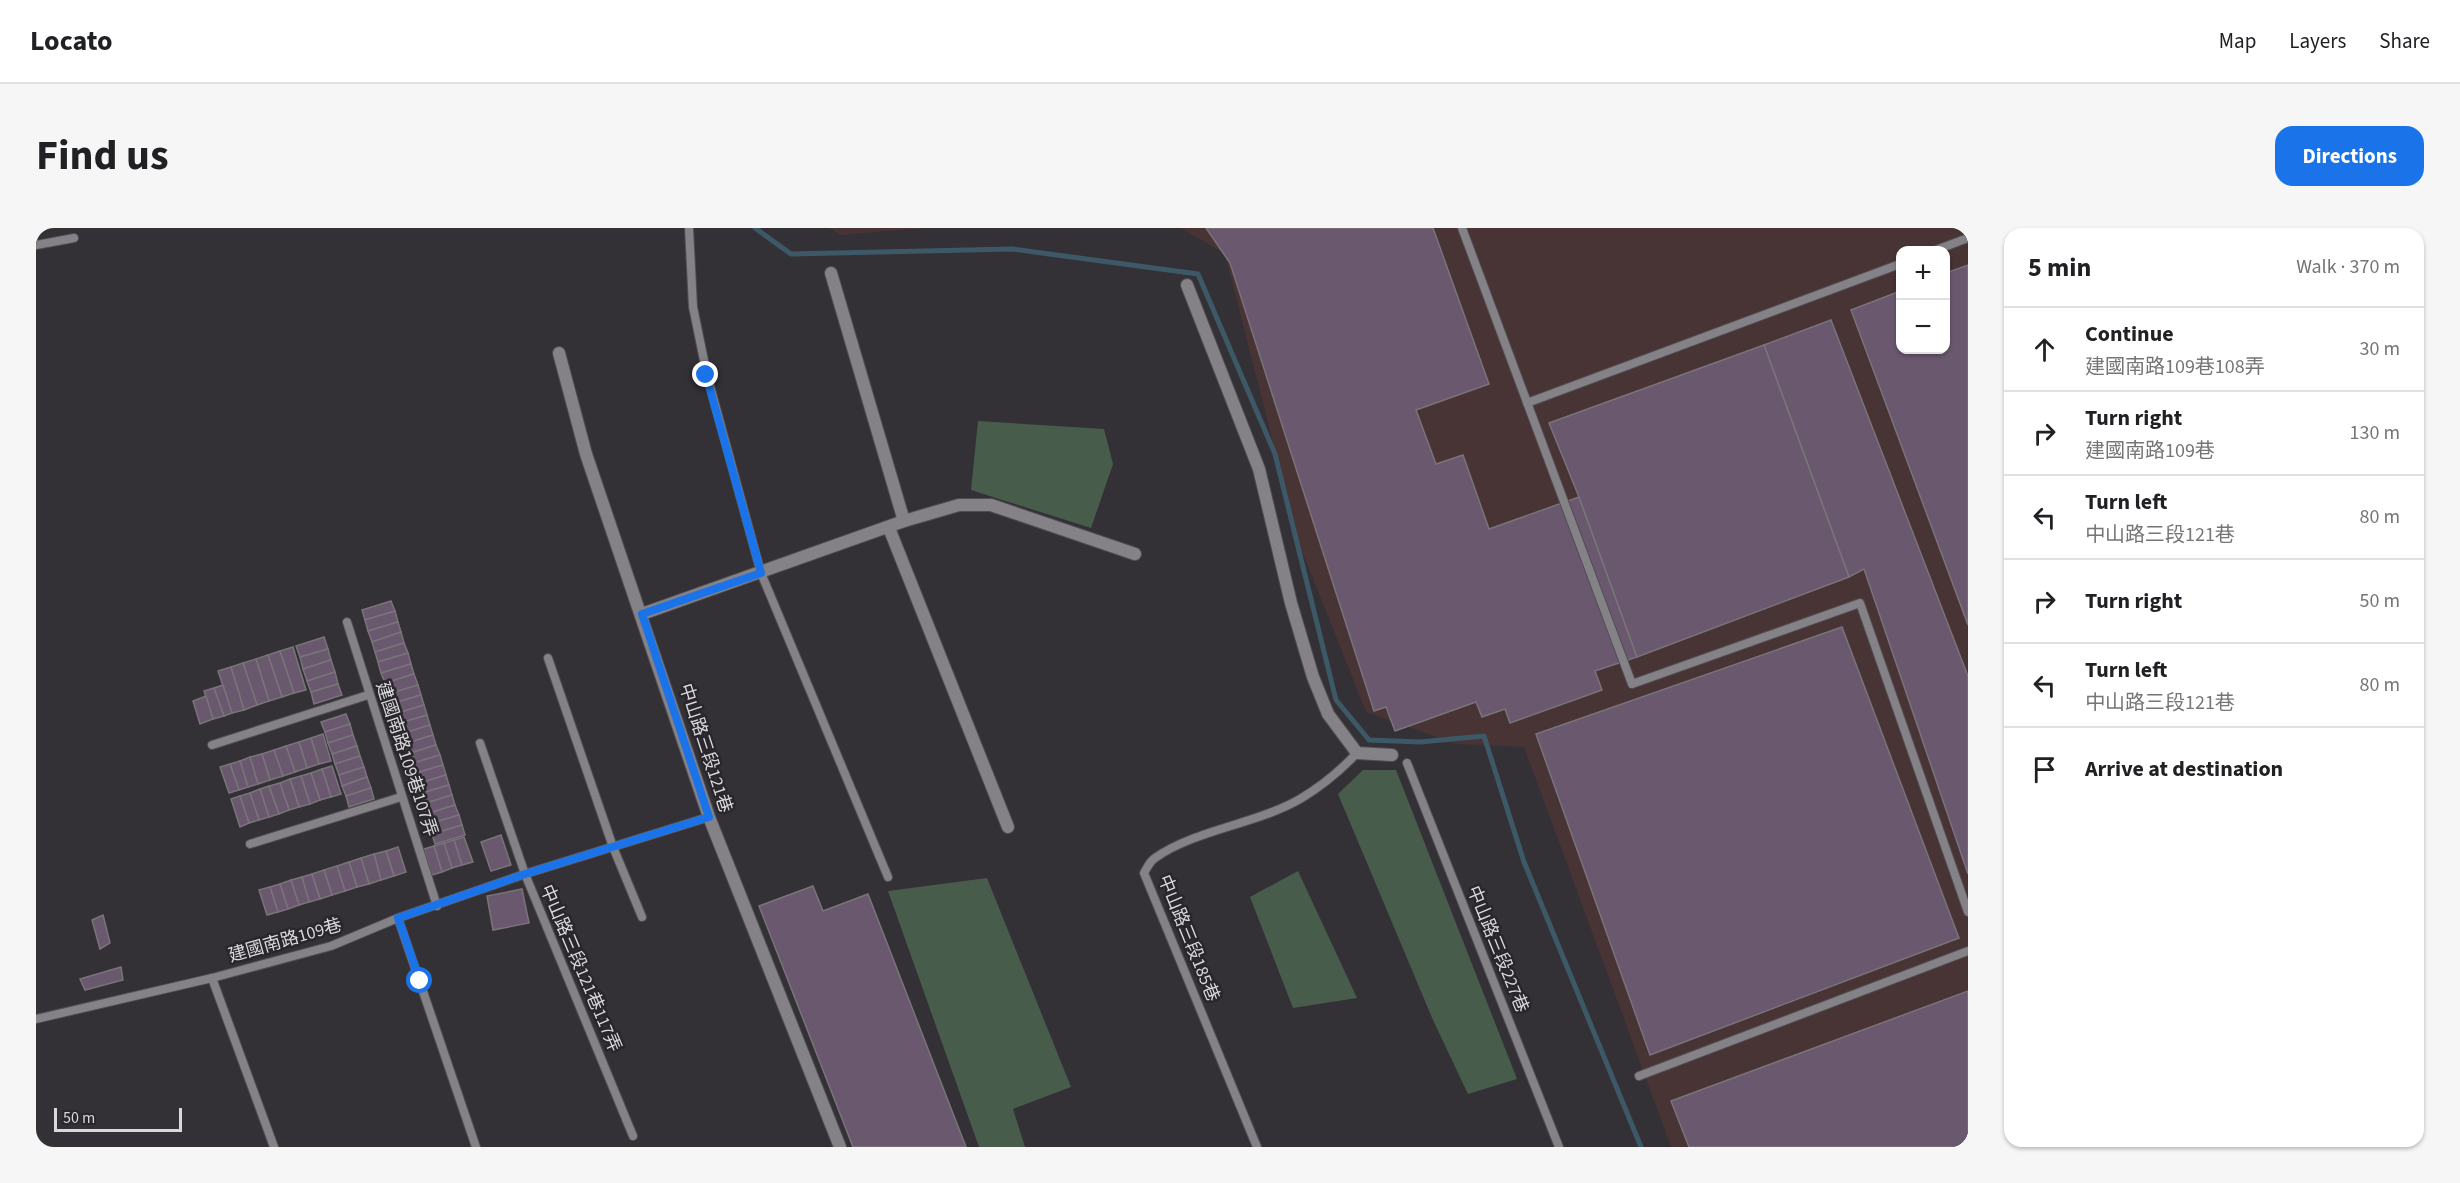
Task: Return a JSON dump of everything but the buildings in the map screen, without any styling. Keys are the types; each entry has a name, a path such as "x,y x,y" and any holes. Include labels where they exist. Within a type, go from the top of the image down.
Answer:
{"street":[{"path":"831,273 904,521"},
{"path":"1187,285 1259,469 1291,603 1313,677 1328,714 1357,753 1392,755"},
{"name":"中山路三段121巷","path":"559,353 586,454 709,817 840,1147"},
{"path":"642,614 904,521 959,505 991,505 1135,554"},
{"path":"889,528 1008,827"}],"lane":[{"path":"689,228 693,308 706,375 761,573 888,877"},
{"path":"1462,228 1632,684 1860,603 1968,912"},
{"path":"36,245 74,237"},
{"path":"1947,246 1968,238"},
{"path":"1527,403 1896,265"},
{"name":"建國南路109巷107弄","path":"348,622 368,695 437,906"},
{"path":"548,658 613,847 642,917"},
{"path":"212,745 368,695"},
{"name":"中山路三段121巷117弄","path":"480,743 525,874 633,1136"},
{"name":"中山路三段185巷","path":"1257,1147 1144,873 1153,858 1202,836 1254,819 1299,800 1336,776 1357,753"},
{"name":"中山路三段227巷","path":"1407,763 1559,1147"},
{"path":"250,844 401,797"},
{"name":"建國南路109巷","path":"36,1020 212,978 332,946 398,918 525,874 709,817"},
{"path":"398,918 476,1147"},
{"path":"1640,1076 1968,951"},
{"path":"212,978 274,1147"}],"shaded area":[{"path":"829,228 925,228 840,235"},
{"path":"1181,228 1968,228 1968,1147 1671,1147 1524,747 1456,744 1366,712 1298,541 1225,254"}],"green space":[{"path":"978,421 1104,429 1113,464 1091,528 971,490"},
{"path":"1363,770 1396,770 1517,1079 1468,1094 1433,1020 1338,794"},
{"path":"1298,871 1357,998 1293,1008 1250,897"},
{"path":"987,878 1071,1087 1013,1109 1025,1147 979,1147 888,891"}],"waterway":[{"path":"755,228 791,254 1012,249 1198,274 1275,454 1336,700 1369,740 1420,742 1484,736 1524,862 1641,1147"}],"route":[{"path":"420,981 412,964 398,918 525,874 709,817 642,614 761,573 706,375"}]}
